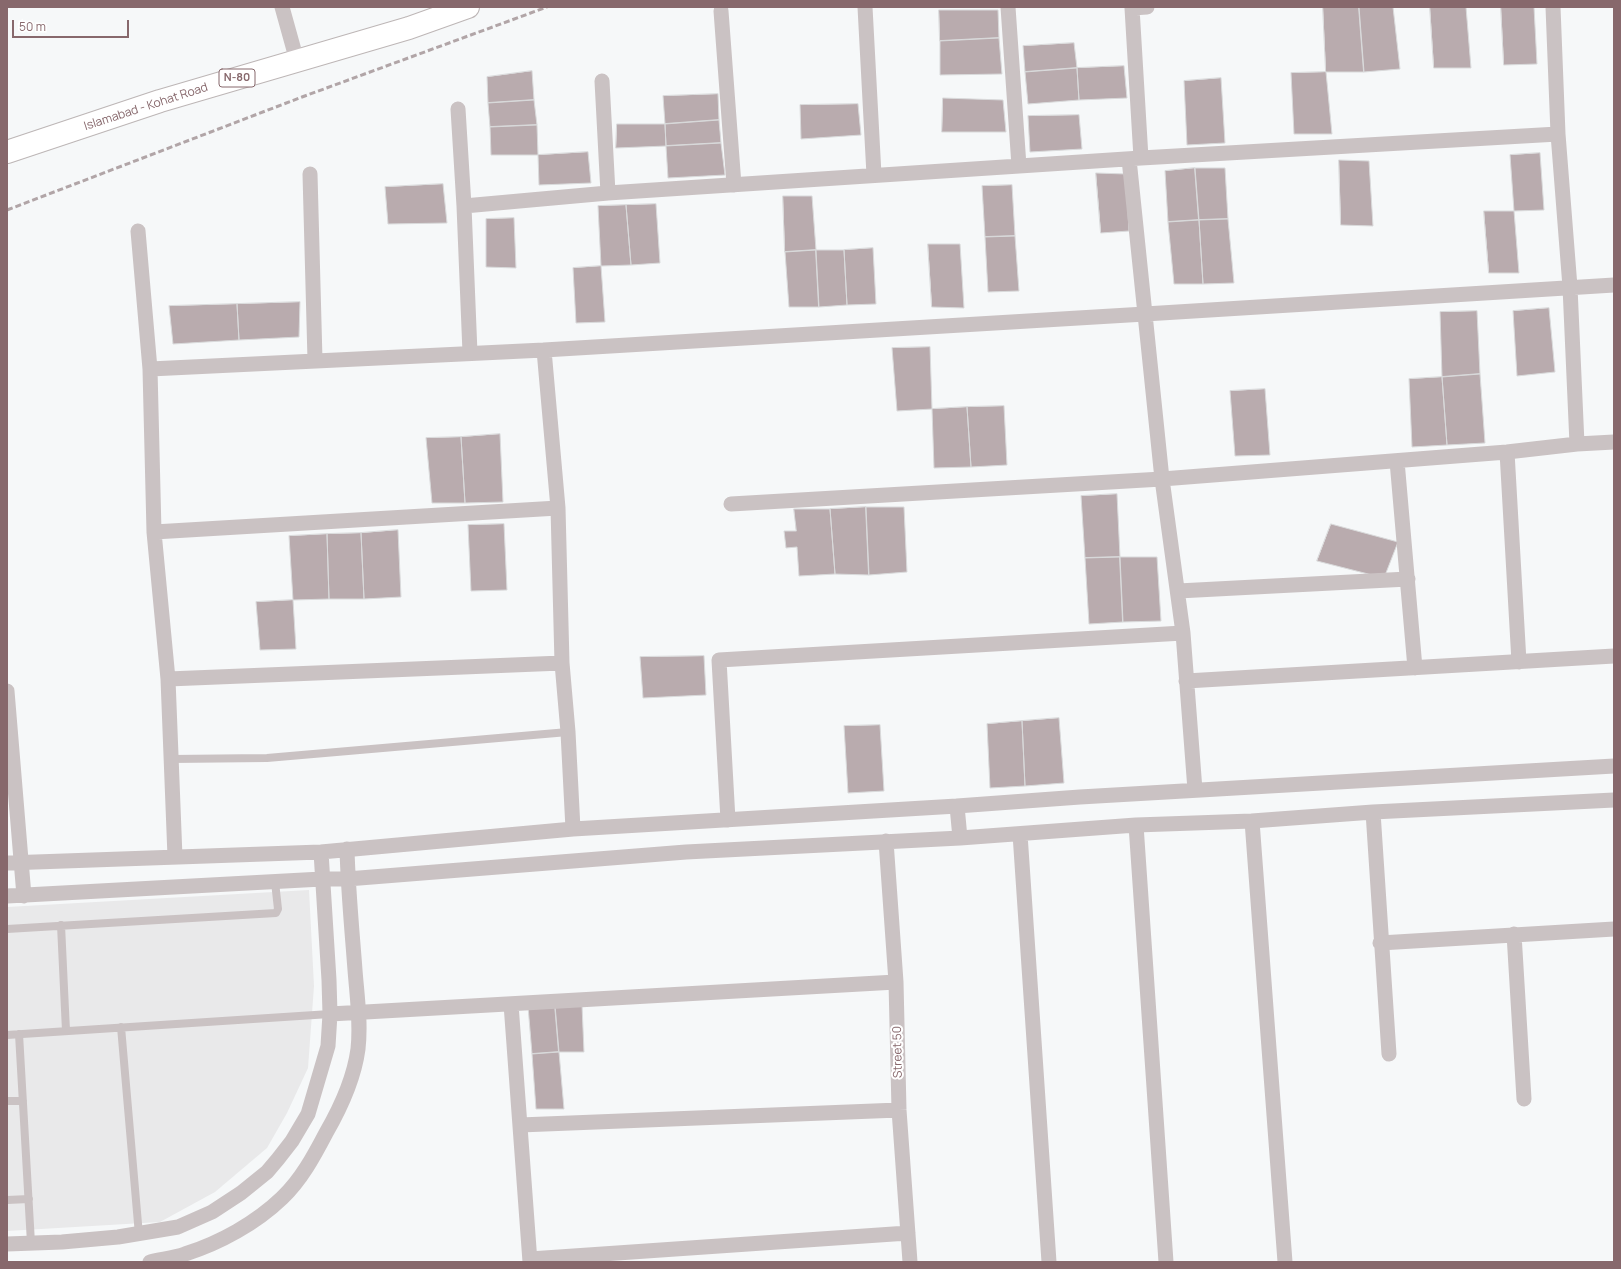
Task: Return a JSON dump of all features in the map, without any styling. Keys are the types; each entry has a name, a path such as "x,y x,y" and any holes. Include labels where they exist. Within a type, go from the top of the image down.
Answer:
{"highway":[{"name":"Islamabad - Kohat Road","path":"7,152 160,101 409,28 468,7"}],"street":[{"path":"282,7 296,61"},
{"path":"865,7 874,175"},
{"path":"1008,7 1020,166"},
{"path":"1147,7 1132,8 1135,158 1145,314 1162,479 1183,633 1195,790"},
{"path":"1553,7 1558,134 1570,287 1577,444"},
{"path":"721,11 734,184"},
{"path":"602,81 608,193"},
{"path":"458,109 464,206 470,353"},
{"path":"464,206 608,193 734,184 1135,158 1558,134"},
{"path":"310,174 315,360"},
{"path":"138,231 150,369 154,532 168,679 175,858"},
{"path":"150,369 544,350 1614,285"},
{"path":"544,350 558,508 562,663 568,732 573,829"},
{"path":"731,504 1162,479 1507,452 1577,444 1614,442"},
{"path":"1507,452 1519,662"},
{"path":"1397,461 1415,668"},
{"path":"154,532 558,508"},
{"path":"1178,591 1408,579"},
{"path":"728,820 718,660 1183,633"},
{"path":"1186,681 1614,656"},
{"path":"168,679 562,663"},
{"path":"7,691 14,863 24,896"},
{"path":"14,863 321,852 573,829 1195,790 1614,766"},
{"path":"7,896 275,882 322,878 348,879 686,852 960,838 1136,825 1252,821 1373,812 1614,800"},
{"path":"957,806 960,838"},
{"path":"1373,812 1380,943 1389,1054"},
{"path":"1252,821 1285,1262"},
{"path":"1136,825 1166,1262"},
{"path":"1020,834 1050,1262"},
{"name":"Street 50","path":"886,841 896,982 899,1110 910,1262"},
{"path":"150,1262 185,1254 222,1238 258,1218 286,1193 314,1155 340,1107 350,1084 358,1048 359,1013 346,849"},
{"path":"7,1244 62,1242 139,1235 178,1227 212,1212 268,1172 292,1141 308,1114 328,1046 330,1014 329,980 321,852"},
{"path":"1380,943 1614,929"},
{"path":"1514,934 1524,1099"},
{"path":"330,1014 896,982"},
{"path":"511,1004 530,1260 908,1233"},
{"path":"520,1125 899,1110"}],"lane":[{"path":"171,759 267,758 568,732"},
{"path":"7,929 276,913 278,909 275,882"},
{"path":"61,925 66,1031"},
{"path":"7,1035 330,1014"},
{"path":"121,1027 139,1235"},
{"path":"19,1034 31,1243"},
{"path":"7,1101 23,1101"},
{"path":"7,1200 29,1199"}],"shaded area":[{"path":"309,890 314,986 308,1068 287,1113 267,1148 215,1192 160,1222 7,1231 7,907"}],"building":[{"path":"1323,7 1359,7 1364,72 1326,72"},
{"path":"1359,7 1393,7 1400,69 1364,72"},
{"path":"1430,7 1466,7 1471,68 1434,68"},
{"path":"1501,7 1534,7 1537,64 1504,65"},
{"path":"939,10 998,10 999,38 940,41"},
{"path":"999,38 1002,74 940,75 940,41"},
{"path":"1074,43 1077,68 1025,72 1023,46"},
{"path":"1124,66 1127,98 1079,100 1077,68"},
{"path":"1077,68 1079,100 1028,104 1025,72"},
{"path":"532,71 534,100 488,103 487,77"},
{"path":"1326,72 1332,134 1294,134 1291,73"},
{"path":"1221,78 1225,143 1187,145 1184,81"},
{"path":"718,94 719,120 665,124 663,96"},
{"path":"943,98 1003,100 1006,132 942,132"},
{"path":"534,100 537,125 490,127 488,103"},
{"path":"858,104 861,135 801,139 800,105"},
{"path":"1079,115 1082,149 1030,152 1028,116"},
{"path":"719,120 721,143 666,146 665,124"},
{"path":"617,124 665,124 666,146 616,148"},
{"path":"537,125 538,155 491,155 490,127"},
{"path":"721,143 725,175 668,178 666,146"},
{"path":"588,152 591,183 539,185 538,155"},
{"path":"1540,153 1544,210 1514,211 1510,155"},
{"path":"1339,160 1369,161 1373,226 1341,225"},
{"path":"1195,168 1199,220 1168,222 1165,171"},
{"path":"1195,168 1225,168 1228,219 1199,220"},
{"path":"1096,173 1126,174 1129,231 1101,233"},
{"path":"443,184 447,223 388,224 385,187"},
{"path":"1012,185 1015,236 985,237 982,186"},
{"path":"783,196 812,196 816,250 785,252"},
{"path":"656,204 660,263 631,265 626,205"},
{"path":"626,205 631,265 601,266 598,206"},
{"path":"1484,211 1514,211 1519,273 1489,273"},
{"path":"514,218 516,268 486,267 486,219"},
{"path":"1228,219 1234,283 1203,284 1199,220"},
{"path":"1199,220 1203,284 1174,284 1168,222"},
{"path":"1015,236 1019,291 988,292 985,237"},
{"path":"928,244 960,244 964,308 932,307"},
{"path":"873,248 876,304 847,305 844,250"},
{"path":"816,250 819,307 789,307 785,252"},
{"path":"816,250 844,250 847,305 819,307"},
{"path":"601,266 605,322 576,323 573,268"},
{"path":"300,302 299,337 239,340 237,304"},
{"path":"237,304 239,340 173,344 169,306"},
{"path":"1549,308 1555,372 1517,376 1513,311"},
{"path":"1477,311 1480,374 1442,377 1440,312"},
{"path":"930,347 932,409 897,411 892,348"},
{"path":"1480,374 1485,443 1447,445 1442,377"},
{"path":"1442,377 1447,445 1412,447 1409,379"},
{"path":"1265,389 1270,455 1235,456 1230,391"},
{"path":"1004,406 1007,465 971,467 967,407"},
{"path":"967,407 971,467 934,468 932,409"},
{"path":"500,434 503,502 465,503 461,437"},
{"path":"461,437 465,503 432,503 426,438"},
{"path":"1117,494 1120,557 1085,558 1081,496"},
{"path":"866,507 904,507 907,572 869,575"},
{"path":"866,507 869,575 835,574 830,509"},
{"path":"794,509 830,509 835,574 799,576 797,547 786,548 784,531 796,531"},
{"path":"504,524 507,590 471,591 468,525"},
{"path":"1331,524 1398,542 1384,578 1317,561"},
{"path":"398,530 401,597 364,599 361,533"},
{"path":"361,533 364,599 329,599 327,534"},
{"path":"327,534 329,599 293,600 289,536"},
{"path":"1120,557 1123,622 1089,624 1085,558"},
{"path":"1120,557 1157,557 1161,621 1123,622"},
{"path":"293,600 296,649 260,650 256,602"},
{"path":"704,656 706,695 643,698 640,657"},
{"path":"1059,718 1064,783 1025,786 1022,721"},
{"path":"1022,721 1025,786 990,788 987,724"},
{"path":"880,725 884,791 848,793 844,726"},
{"path":"555,1005 559,1052 532,1054 528,1006"},
{"path":"555,1005 582,1005 584,1052 559,1052"},
{"path":"559,1052 564,1109 536,1109 532,1054"}],"railway":[{"path":"7,210 302,97 547,7"}]}
